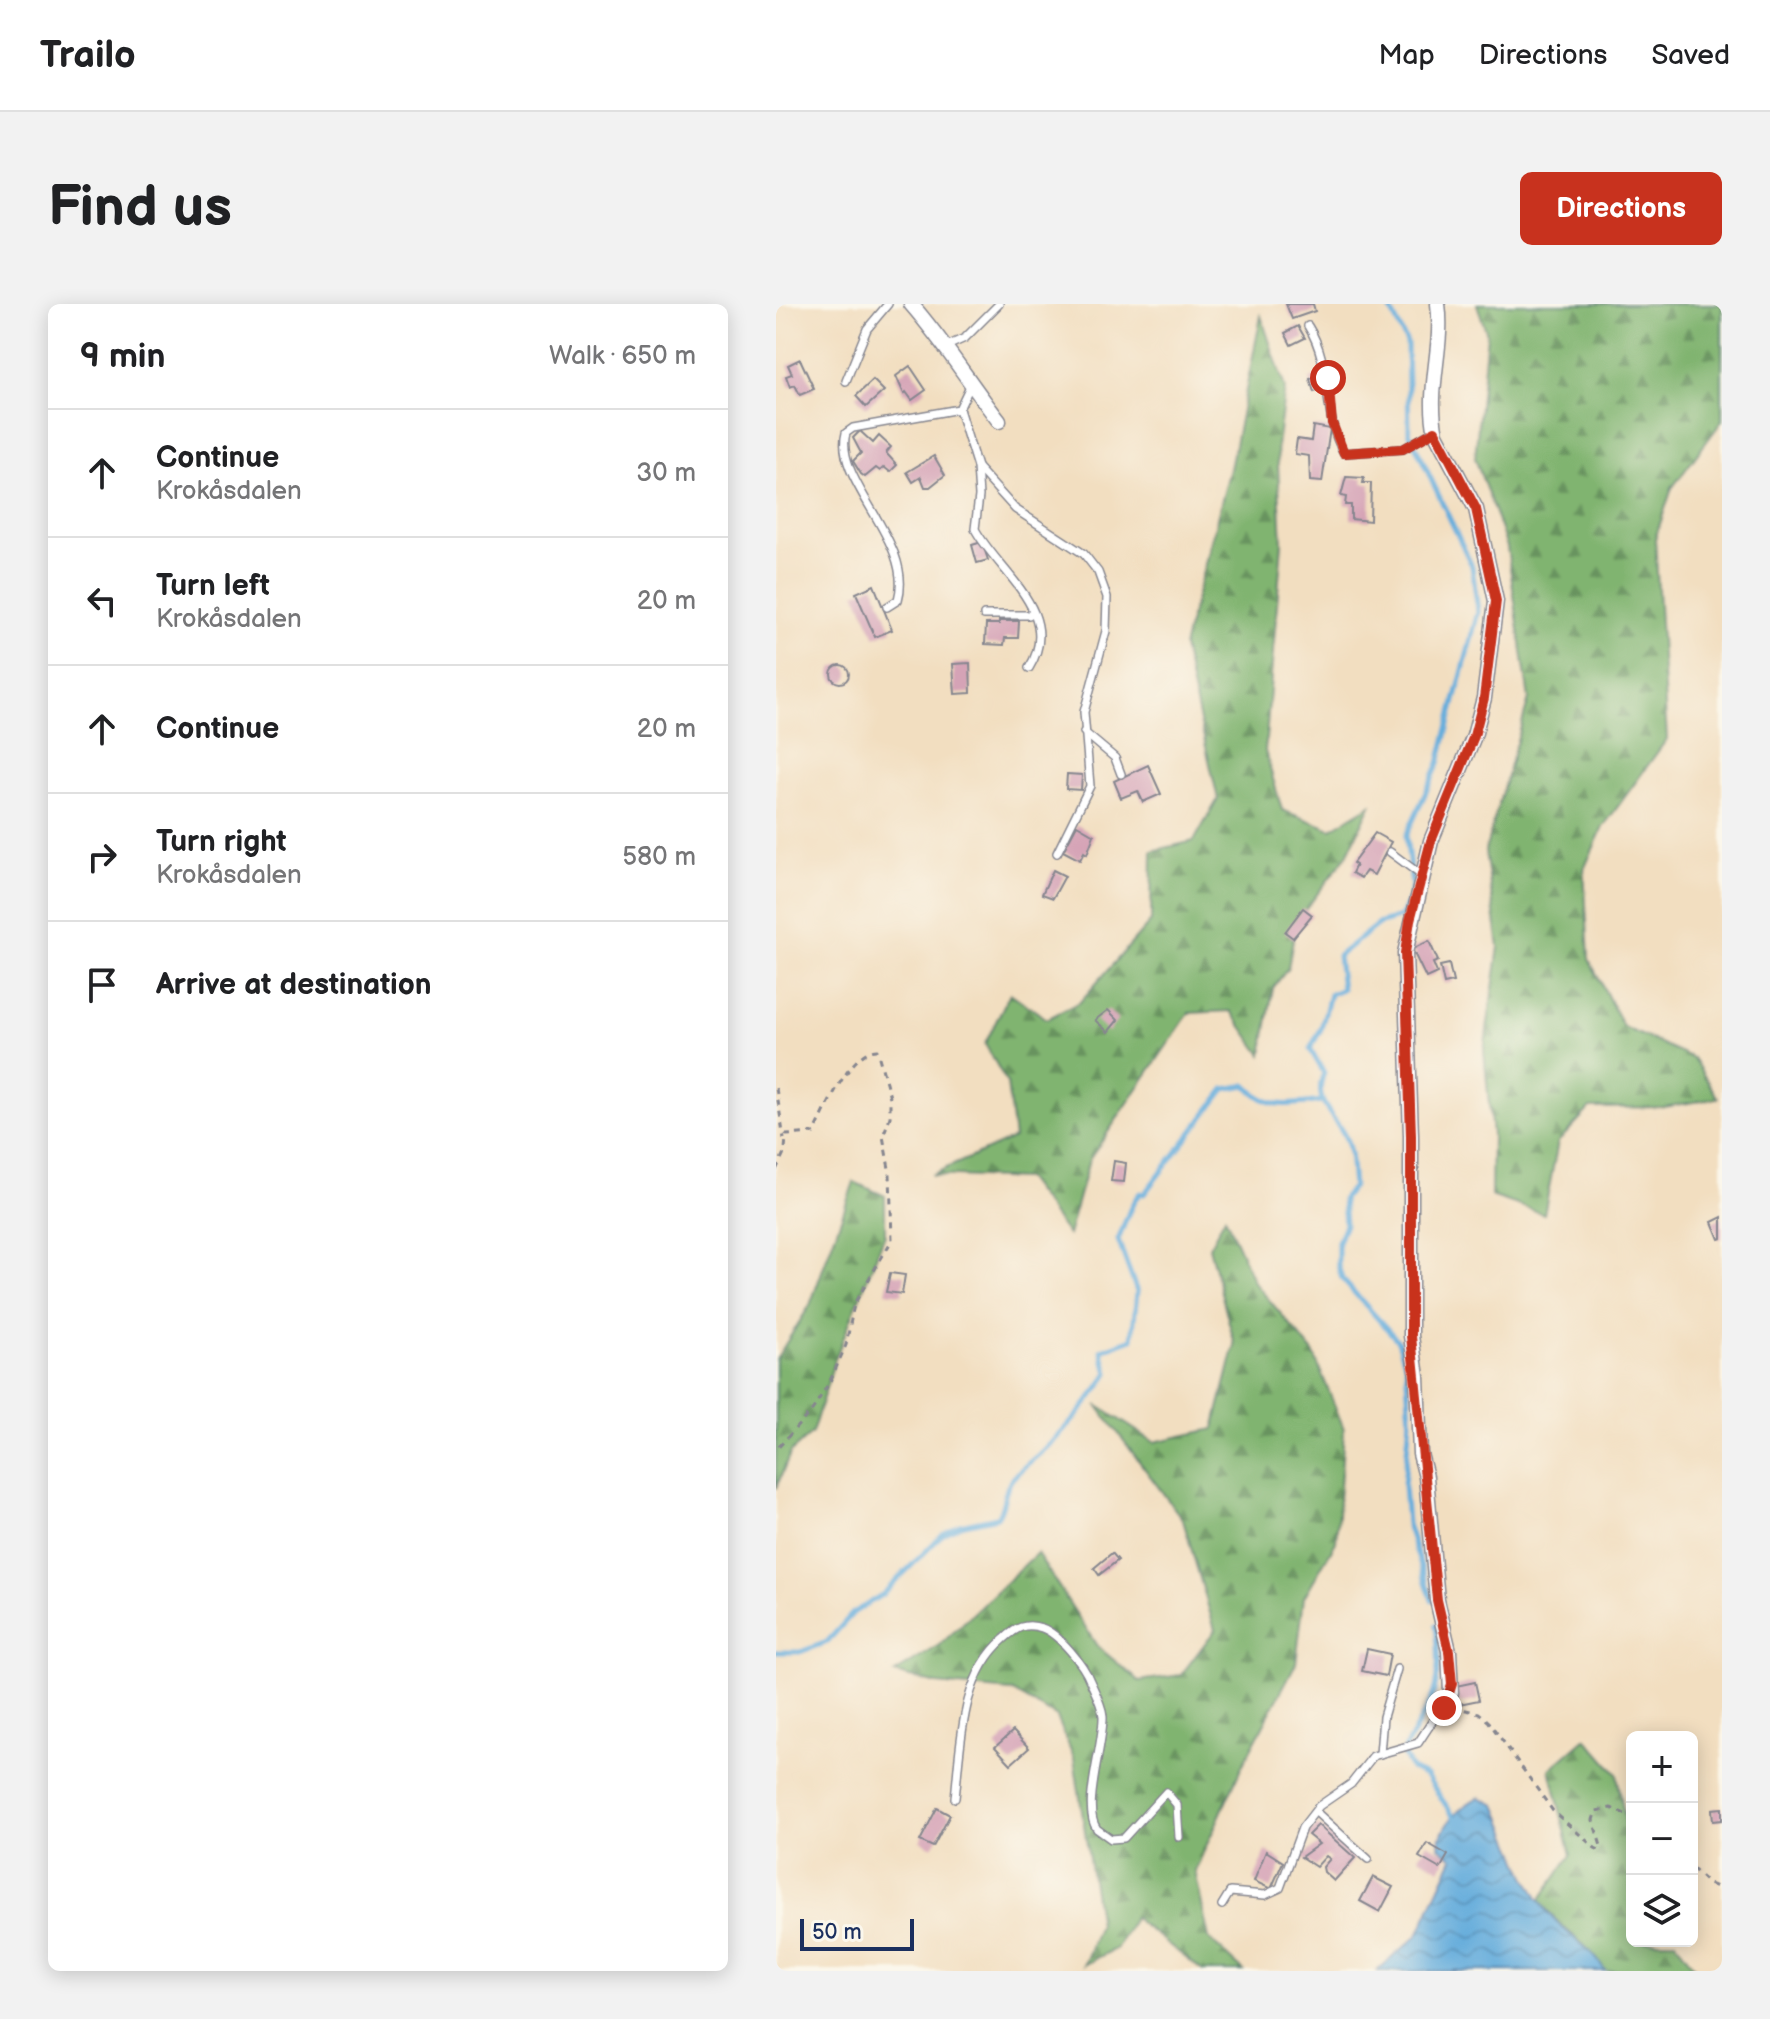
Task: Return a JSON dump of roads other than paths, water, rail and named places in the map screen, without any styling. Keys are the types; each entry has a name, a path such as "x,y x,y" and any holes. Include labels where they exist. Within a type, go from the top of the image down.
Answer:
{"street":[{"path":"911,304 947,346 970,384 999,421"},
{"path":"1438,304 1440,332 1432,387 1435,431 1476,509 1496,601 1484,698 1474,736 1431,841 1405,953 1411,1149 1410,1325 1417,1376 1420,1454 1426,1477 1437,1600 1449,1651 1448,1699"}],"lane":[{"path":"846,381 867,329 888,304"},
{"path":"947,346 965,338 999,304"},
{"path":"1308,326 1324,362 1332,423 1342,452 1366,454 1395,450 1422,441 1435,431"},
{"path":"887,607 898,600 901,581 888,538 847,456 846,433 853,428 959,409 969,395 970,384"},
{"path":"959,409 977,467 979,496 975,529 1030,599 1038,641 1029,668"},
{"path":"977,467 1015,509 1084,554 1103,583 1107,597 1106,631 1087,698 1084,730 1090,786 1057,853"},
{"path":"984,615 1029,615 1032,612"},
{"path":"1084,730 1086,736 1115,758 1121,774"},
{"path":"1390,852 1421,875"},
{"path":"955,1798 965,1713 989,1651 1017,1627 1044,1628 1087,1673 1103,1713 1101,1748 1090,1806 1093,1824 1111,1839 1124,1838 1166,1792 1177,1805 1179,1837"},
{"path":"1380,1754 1383,1717 1397,1669"},
{"path":"1222,1905 1230,1892 1265,1895 1280,1888 1302,1828 1316,1812 1351,1784 1367,1760 1418,1743 1448,1699"},
{"path":"1316,1812 1368,1859"}],"water":[{"path":"1479,1797 1496,1805 1525,1874 1548,1913 1593,1955 1605,1971 1377,1971 1418,1935 1453,1858 1439,1847 1443,1832 1459,1811"}],"waterway":[{"path":"1388,304 1407,343 1409,432 1472,566 1478,612 1439,763 1406,836 1412,885 1410,897 1400,917 1378,924 1338,956 1342,989 1330,994 1321,1029 1310,1049 1324,1073 1321,1084 1323,1102 1343,1132 1351,1157 1353,1186 1343,1199 1345,1224 1338,1242 1338,1265 1342,1279 1398,1341 1406,1366 1410,1419 1404,1485 1407,1524 1432,1600"},
{"path":"776,1652 800,1652 827,1642 853,1613 883,1594 942,1535 960,1525 997,1517 1012,1479 1071,1423 1108,1373 1102,1350 1132,1339 1137,1292 1118,1240 1136,1198 1140,1193 1144,1194 1225,1089 1246,1085 1272,1103 1322,1101"},
{"path":"1436,1625 1438,1674 1434,1693 1403,1754 1411,1769 1426,1776 1454,1817"}]}
